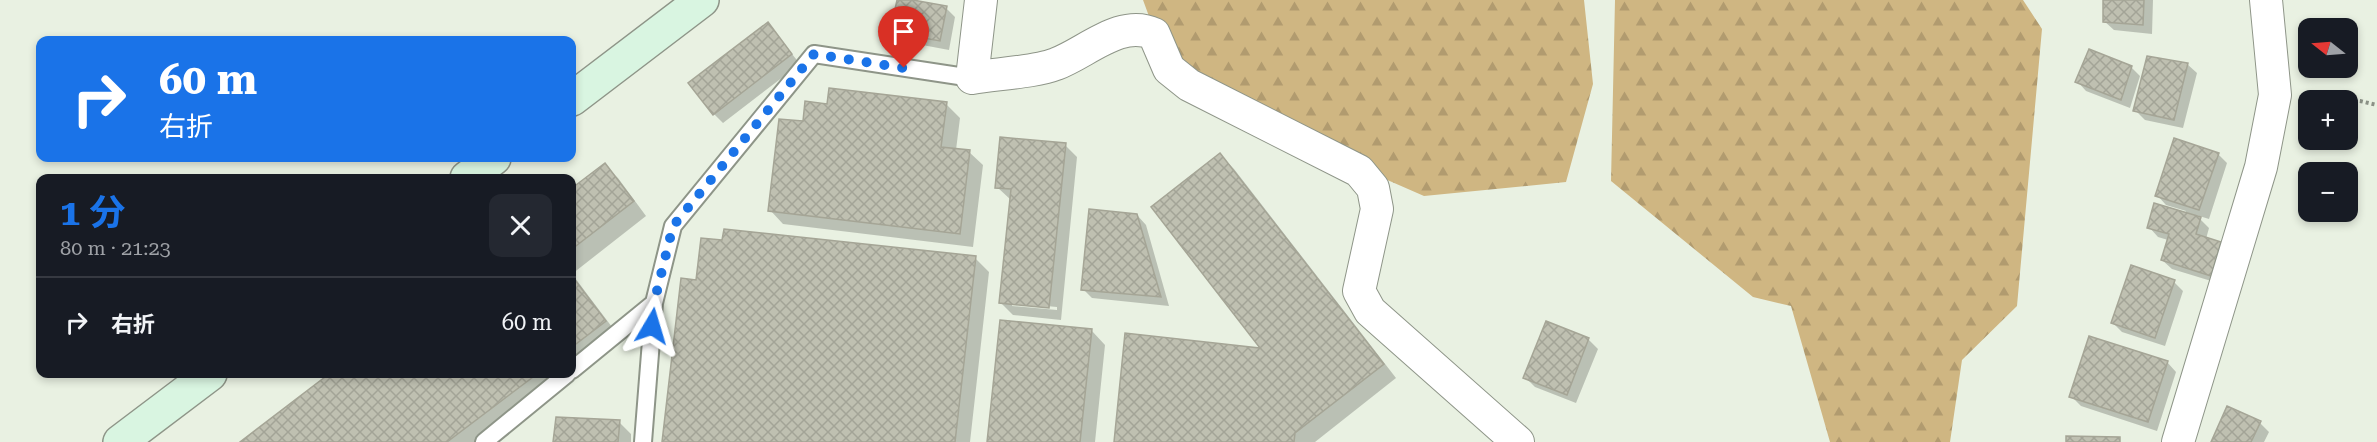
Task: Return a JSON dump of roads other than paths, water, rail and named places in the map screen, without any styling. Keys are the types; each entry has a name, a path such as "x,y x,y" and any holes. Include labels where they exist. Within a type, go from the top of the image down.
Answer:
{"street":[{"path":"576,96 702,0"},
{"path":"981,0 972,78 1054,65 1125,30 1143,29 1154,34 1169,69 1189,85 1359,171 1373,188 1377,209 1359,291 1370,311 1518,442"},
{"path":"2178,442 2261,166 2275,95 2266,0"},
{"path":"472,174 489,162"},
{"path":"120,442 205,378"}],"lane":[{"path":"643,442 654,303 673,226 814,54 972,78"},
{"path":"576,367 654,303"},
{"path":"484,442 562,378"}]}
